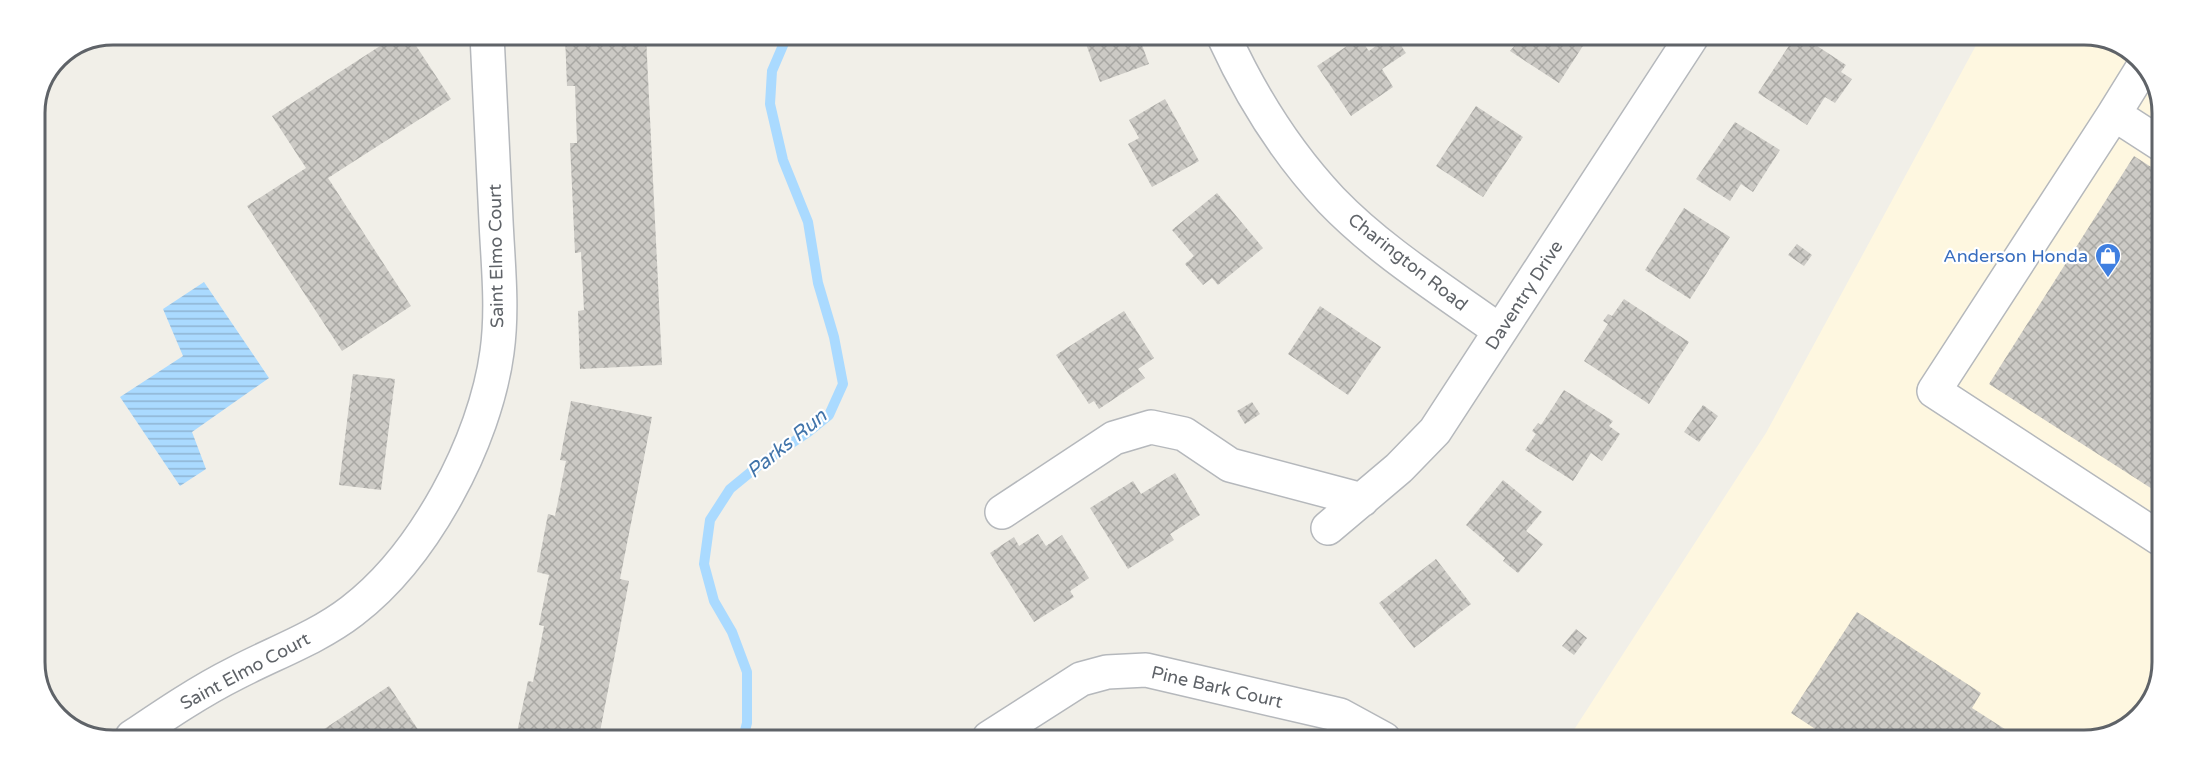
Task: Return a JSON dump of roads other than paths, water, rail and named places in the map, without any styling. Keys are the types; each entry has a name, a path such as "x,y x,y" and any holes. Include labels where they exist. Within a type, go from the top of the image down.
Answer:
{"street":[{"name":"Saint Elmo Court","path":"141,730 234,673 307,639 351,612 386,582 426,528 457,475 483,411 497,352 500,291 488,45"},
{"name":"Charington Road","path":"1228,45 1238,69 1277,134 1331,200 1384,248 1500,331"},
{"name":"Daventry Drive","path":"1328,528 1399,468 1435,431 1686,45"},
{"path":"2139,74 1934,391 2152,533"},
{"path":"2114,114 2152,139"},
{"path":"1002,512 1114,438 1151,427 1184,434 1230,465 1362,500"},
{"name":"Pine Bark Court","path":"1001,730 1080,679 1107,672 1146,670 1340,715 1368,730"}],"water":[{"path":"204,282 269,378 192,432 206,469 180,486 120,397 183,356 163,309"}],"waterway":[{"name":"Parks Run","path":"745,730 747,672 732,632 714,601 704,564 710,520 730,489 829,415 843,384 834,337 818,283 808,222 783,160 770,104 772,71 783,45"}],"place":[{"name":"Anderson Honda","path":"2108,279"}]}
